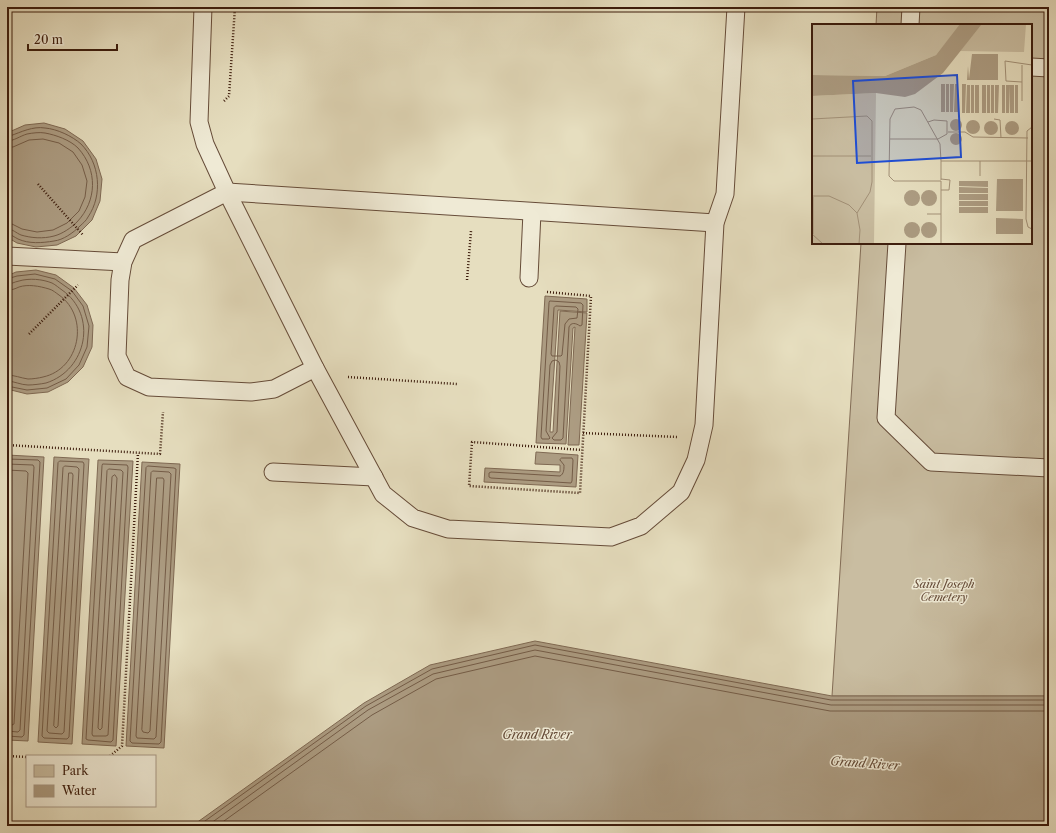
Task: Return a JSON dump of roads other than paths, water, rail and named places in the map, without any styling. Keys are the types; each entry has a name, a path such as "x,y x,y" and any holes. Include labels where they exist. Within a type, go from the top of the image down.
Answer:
{"lane":[{"path":"203,7 199,122 205,144 227,192 317,372 383,494 413,518 448,529 611,537 641,526 681,492 696,460 704,425 715,223 725,194 736,7"},
{"path":"910,24 911,7"},
{"path":"1032,67 1049,68"},
{"path":"317,372 274,389 251,392 149,387 127,378 117,356 120,280 123,262 133,240 227,192 715,223"},
{"path":"529,278 532,212"},
{"path":"897,244 886,418 931,462 1049,468"},
{"path":"7,256 123,262"},
{"path":"273,472 374,477"}],"water":[{"path":"44,123 65,129 83,141 96,159 102,179 100,201 92,220 76,236 57,245 36,247 17,243 7,237 7,133 25,125"},
{"path":"36,270 56,275 74,288 87,305 93,325 92,347 83,367 68,382 48,392 27,394 7,389 7,276 16,272"},
{"path":"545,296 587,299 587,312 558,310 550,432 553,432 560,311 587,313 579,445 568,445 575,327 573,328 566,444 536,443"},
{"path":"536,452 578,455 576,487 484,482 485,468 560,472 560,465 535,464"},
{"path":"7,455 44,457 28,741 7,740"},
{"path":"54,457 89,459 72,744 38,742"},
{"path":"98,460 133,461 116,746 82,744"},
{"path":"142,462 180,464 164,748 126,746"},
{"name":"Grand River","path":"535,641 832,696 1049,696 1049,826 192,826 364,703 430,665"}],"park label":[{"name":"Saint Joseph Cemetery","path":"944,590"}]}
